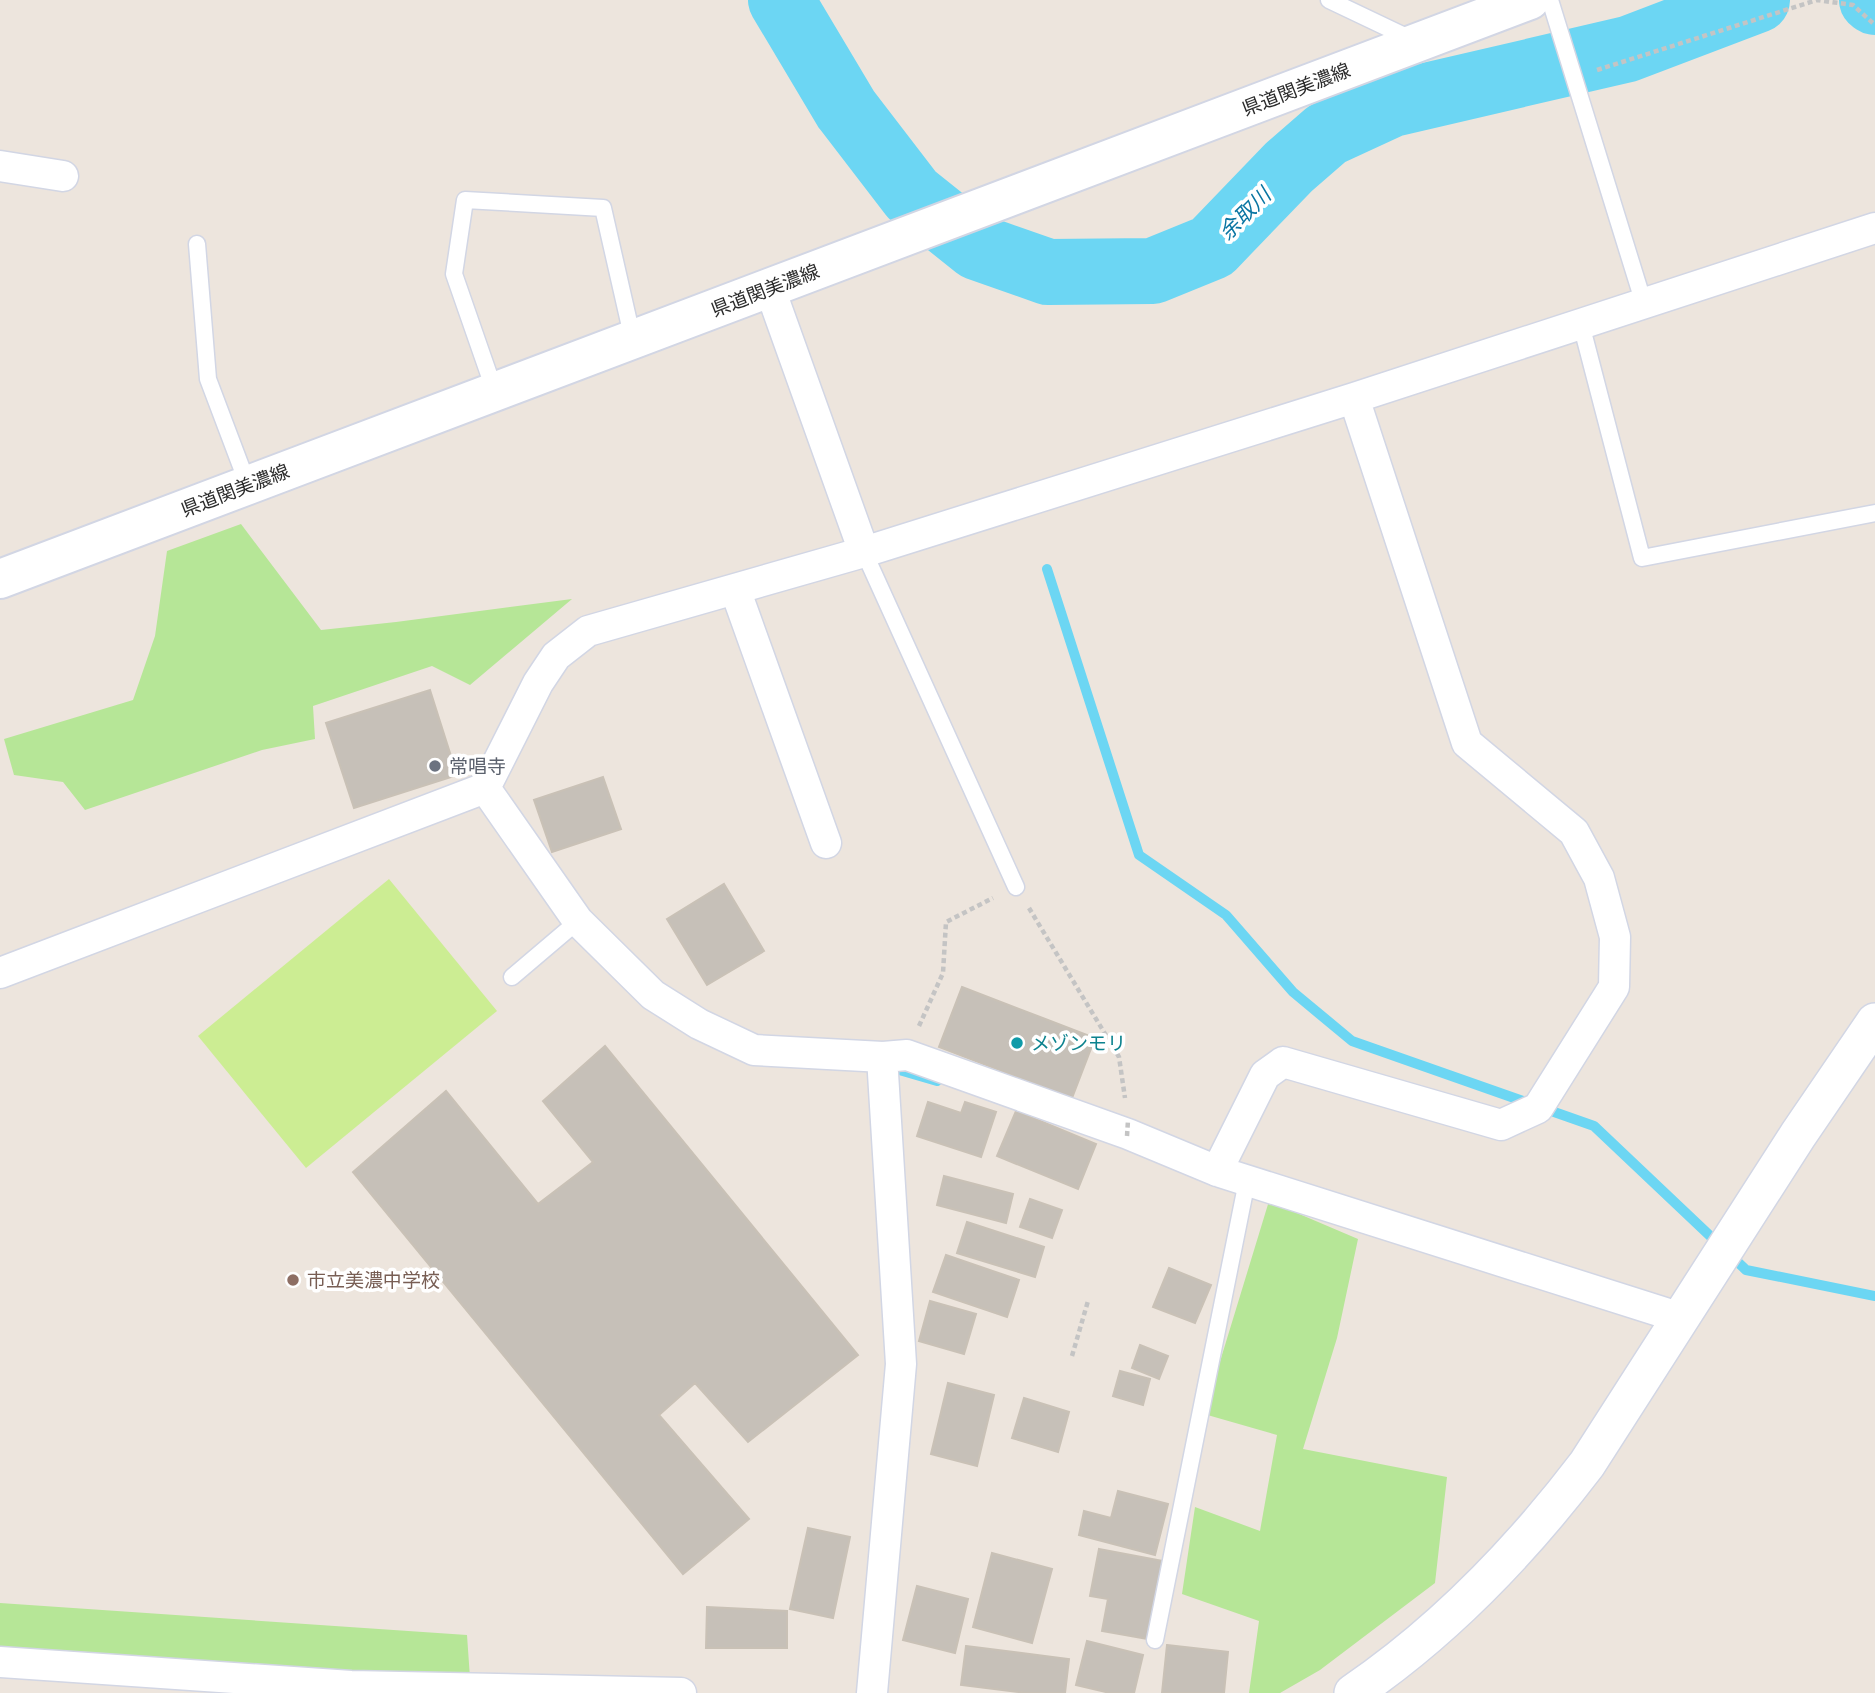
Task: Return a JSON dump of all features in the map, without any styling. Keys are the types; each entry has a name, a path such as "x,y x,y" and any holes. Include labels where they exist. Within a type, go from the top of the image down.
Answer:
{"main road":[{"name":"県道関美濃線","path":"0,579 1530,0"}],"street":[{"path":"0,166 63,176"},
{"path":"0,972 485,788 537,683 555,656 588,631 864,552 1354,398 1875,228"},
{"path":"770,289 864,552"},
{"path":"1217,1171 1265,1075 1283,1062 1501,1125 1545,1097 1614,987 1615,937 1599,878 1574,832 1466,743 1354,398"},
{"path":"735,589 826,843"},
{"path":"485,788 578,921 653,995 699,1024 754,1050 891,1066 1128,1134 1247,1181 1681,1318"},
{"path":"1353,1693 1429,1636 1468,1600 1537,1525 1587,1464 1798,1135 1875,1022"},
{"path":"872,1693 901,1364 891,1066"},
{"path":"0,1662 351,1686 681,1693"}],"lane":[{"path":"1329,0 1418,43"},
{"path":"1550,0 1644,304"},
{"path":"495,392 454,274 465,200 603,208 633,340"},
{"path":"197,244 208,379 248,485"},
{"path":"1581,324 1642,558 1875,513"},
{"path":"864,552 1016,887"},
{"path":"512,976 578,921"},
{"path":"1155,1640 1247,1181"}],"path":[{"path":"1573,76 1817,0 1853,5 1875,25"},
{"path":"891,1066 943,972 946,922 1016,887 1119,1057 1128,1120 1127,1136"},
{"path":"1072,1356 1088,1301"}],"green space":[{"path":"241,524 321,630 572,599 470,685 432,666 313,706 315,739 262,750 85,810 63,782 14,775 4,739 133,700 155,636 167,551"},
{"path":"389,879 497,1011 306,1168 198,1036"},
{"path":"1269,1201 1358,1239 1337,1338 1303,1449 1447,1477 1435,1583 1320,1670 1280,1693 1249,1693 1259,1621 1182,1594 1195,1507 1260,1531 1277,1435 1204,1414"},
{"path":"0,1603 467,1635 470,1678 0,1649"}],"building":[{"path":"430,690 457,775 354,808 326,723"},
{"path":"603,777 621,829 552,852 534,800"},
{"path":"724,884 764,951 707,985 667,919"},
{"name":"メゾンモリ","path":"962,987 1095,1038 1072,1098 939,1047"},
{"path":"605,1046 858,1355 748,1442 695,1383 659,1415 749,1519 683,1574 353,1172 446,1091 538,1204 593,1162 543,1101"},
{"path":"928,1102 961,1113 965,1102 996,1112 981,1157 917,1136"},
{"path":"1016,1111 1096,1144 1078,1189 997,1156"},
{"path":"944,1176 1013,1194 1006,1223 937,1205"},
{"path":"1030,1199 1062,1210 1052,1238 1020,1227"},
{"path":"967,1222 1044,1247 1035,1277 957,1253"},
{"path":"946,1255 1019,1280 1007,1317 933,1292"},
{"path":"1169,1268 1211,1285 1195,1323 1153,1307"},
{"path":"930,1301 976,1314 964,1354 919,1341"},
{"path":"1140,1345 1168,1356 1159,1379 1132,1368"},
{"path":"1120,1371 1150,1379 1143,1405 1113,1396"},
{"path":"948,1383 994,1395 977,1466 931,1454"},
{"path":"1024,1398 1069,1412 1058,1452 1012,1438"},
{"path":"1118,1491 1168,1504 1155,1555 1079,1535 1084,1511 1111,1518"},
{"path":"808,1528 850,1537 833,1618 790,1609"},
{"path":"1099,1549 1163,1561 1148,1639 1102,1631 1108,1599 1090,1596"},
{"path":"992,1553 1052,1569 1032,1643 973,1627"},
{"path":"917,1586 968,1599 955,1653 903,1640"},
{"path":"707,1607 787,1611 787,1648 706,1648"},
{"path":"1087,1641 1143,1655 1134,1693 1110,1693 1076,1685"},
{"path":"1167,1645 1228,1652 1224,1693 1162,1693"},
{"path":"966,1646 1069,1659 1065,1693 1027,1693 961,1685"}],"waterway":[{"name":"余取川","path":"781,0 846,109 912,195 977,247 1048,272 1153,271 1212,247 1289,167 1327,134 1392,104 1628,49 1757,0"},
{"path":"1047,569 1139,855 1226,915 1293,992 1352,1041 1594,1126 1746,1270 1875,1296"},
{"path":"889,1067 937,1081"}],"place":[{"name":"常唱寺","path":"435,766"},
{"name":"メゾンモリ","path":"1017,1043"},
{"name":"市立美濃中学校","path":"293,1280"}]}
